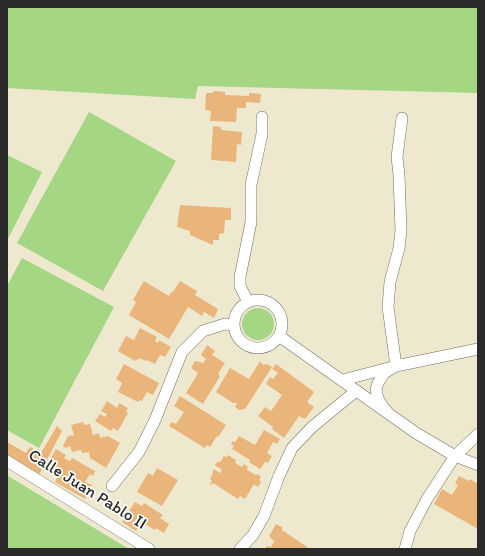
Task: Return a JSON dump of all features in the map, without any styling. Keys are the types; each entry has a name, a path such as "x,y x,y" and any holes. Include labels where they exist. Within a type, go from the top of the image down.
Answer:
{"street":[{"path":"248,302 240,286 240,277 250,222 252,185 262,134 262,117"},
{"path":"396,366 388,307 390,282 399,248 401,231 397,157 402,118"},
{"path":"258,300 267,302 276,308 281,316 282,326 279,336 274,342 257,348 249,346 241,341 236,334 234,325 236,316 240,308 248,302 258,300"},
{"path":"112,486 139,452 155,420 182,352 203,331 225,324 234,325"},
{"path":"279,336 422,437 455,456 478,465"},
{"path":"343,380 396,366 478,349"},
{"path":"390,415 378,399 376,390 384,373 396,366"},
{"path":"240,549 253,535 264,516 292,448 312,427 356,391"},
{"path":"405,549 410,531 427,499 455,456 478,434"},
{"name":"Calle Juan Pablo II","path":"7,461 149,549"}],"green space":[{"path":"7,7 478,7 478,93 198,86 195,99 7,88"},
{"path":"89,112 176,161 103,291 17,243"},
{"path":"7,155 42,172 7,241"},
{"path":"22,258 114,307 39,448 7,430 7,286"},
{"path":"255,308 261,308 271,315 274,324 273,330 267,337 261,340 255,340 245,333 242,327 242,321 249,311"},
{"path":"8,476 129,549 7,549"}],"building":[{"path":"213,91 225,92 225,95 249,96 249,93 261,94 260,103 246,102 246,108 237,108 236,122 210,121 211,111 205,110 206,93 213,93"},
{"path":"213,126 221,127 221,130 242,132 241,145 237,144 236,162 211,160"},
{"path":"180,205 231,208 231,220 225,220 224,233 219,234 219,240 213,240 213,245 190,235 190,231 177,227"},
{"path":"144,281 169,296 180,281 197,291 195,295 218,309 214,318 204,312 202,316 188,307 169,339 129,315 136,302 133,300"},
{"path":"140,328 157,337 155,341 158,343 159,340 171,347 165,357 160,355 155,364 139,358 138,361 136,359 135,361 118,351 126,336 134,340"},
{"path":"207,345 215,351 212,355 225,363 218,374 220,376 203,404 186,393 198,373 191,368 195,361 203,363 206,359 201,355"},
{"path":"260,361 263,365 267,364 272,367 245,409 239,410 235,407 237,403 233,403 216,392 230,368 249,379"},
{"path":"124,364 159,383 153,395 147,392 142,401 140,400 138,402 118,392 122,383 116,379"},
{"path":"276,364 314,392 307,402 314,407 305,419 299,416 284,438 272,429 273,427 258,416 265,407 271,411 282,395 266,384 270,377 273,379 278,373 272,369"},
{"path":"180,396 226,425 210,447 207,445 205,448 169,426 172,422 176,424 184,412 174,406"},
{"path":"107,401 117,408 119,403 128,408 126,412 128,413 118,431 113,428 111,431 95,421 100,414 105,417 107,414 101,411"},
{"path":"83,422 84,425 90,424 93,435 99,433 100,438 108,436 120,443 106,468 90,458 89,452 82,453 81,450 72,452 70,446 65,448 63,446 68,436 74,435 71,425"},
{"path":"57,426 62,431 39,475 7,454 7,442 26,453 30,447 41,453"},
{"path":"264,430 280,439 277,444 273,442 267,453 272,456 268,463 265,462 260,469 249,462 250,460 232,449 234,446 231,444 233,441 235,442 239,436 255,445"},
{"path":"56,449 66,455 64,458 70,461 72,458 95,471 93,476 90,474 85,482 92,485 85,499 55,482 57,477 44,470"},
{"path":"228,455 236,460 235,463 242,467 244,464 248,467 247,470 256,475 258,474 261,477 259,480 261,482 258,487 254,484 245,499 240,496 238,499 213,483 211,485 210,484 212,481 210,479 214,469 220,473 222,470 215,465 217,462 220,462 224,456 227,457"},
{"path":"157,468 178,480 162,506 137,492 148,473 153,476"},
{"path":"459,476 469,481 470,479 478,484 478,529 434,504 442,489 452,495 458,485 455,483"},
{"path":"135,502 142,506 144,503 163,515 160,518 169,524 164,533 141,522 136,531 122,522"},
{"path":"276,524 282,527 282,530 310,549 265,549 267,546 271,547 274,541 269,536"}]}
